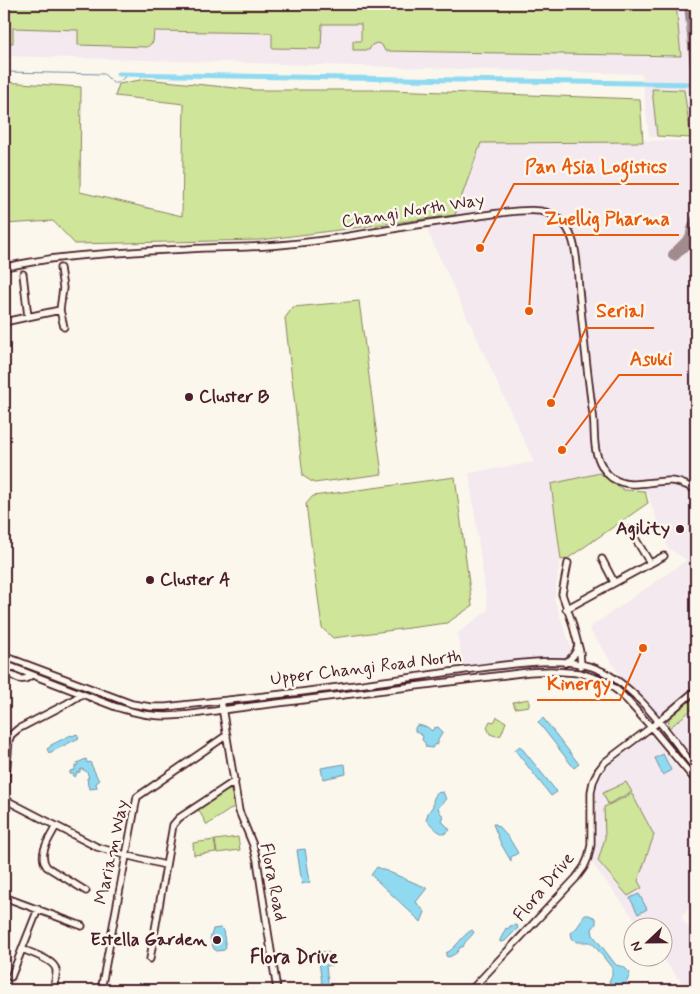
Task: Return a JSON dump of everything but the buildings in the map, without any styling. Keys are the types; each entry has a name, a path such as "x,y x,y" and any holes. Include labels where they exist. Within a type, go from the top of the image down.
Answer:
{"street":[{"name":"Changi North Way","path":"4,267 56,258 91,255 267,246 371,233 426,223 521,210 542,211 560,219 571,236 576,260 596,452 600,464 608,474 620,482 630,484 681,482 696,490"},
{"path":"60,268 63,288 60,310 64,327"},
{"path":"23,274 28,317"},
{"path":"4,322 60,310"},
{"path":"630,530 650,564"},
{"path":"566,609 664,556"},
{"path":"602,559 614,582"},
{"path":"568,563 562,594 578,644 582,665 580,673"},
{"path":"565,663 577,650 578,644"},
{"name":"Upper Changi Road North","path":"4,656 109,696 151,707 166,707 325,689 537,662 582,665 592,667 613,677 636,696 696,769"},
{"name":"Upper Changi Road North","path":"4,664 116,707 152,715 222,710 529,672 580,673 604,682 618,691 651,726 696,781"},
{"name":"Upper Changi Road North","path":"13,676 25,680 31,675"},
{"path":"394,680 400,688"},
{"name":"Flora Drive","path":"471,990 576,878 584,867 591,845 591,792 598,771 605,762 658,722 696,690"},
{"path":"4,803 5,766 11,734 82,694"},
{"path":"150,959 172,830 175,822 235,781 221,701"},
{"name":"Mariam Way","path":"101,990 137,797 227,735"},
{"name":"Flora Road","path":"235,781 239,811 257,860 277,990"},
{"path":"4,799 97,847 166,865"},
{"path":"56,826 45,847 44,863 47,867 86,891"},
{"path":"4,897 82,926"},
{"path":"12,977 38,909"},
{"path":"22,949 54,964 56,971 54,990"},
{"path":"4,985 10,990"}],"shaded area":[{"path":"4,4 696,4 696,138 649,137 642,74 4,56"},
{"path":"478,139 696,141 696,759 648,718 589,628 687,560 668,548 647,490 620,486 603,476 551,489 560,561 554,599 575,659 463,667 458,633 488,610 469,473 534,462 427,230 452,212"},
{"path":"647,736 653,737 696,791 696,900 681,918 696,937 696,978 686,988 669,966 672,966 672,916 632,916 592,863 597,842 596,791 600,778 612,763"}],"green space":[{"path":"4,4 676,4 681,56 385,51 382,45 377,43 372,45 369,50 353,50 353,41 361,41 361,24 322,24 321,49 272,48 272,33 154,31 153,42 147,47 78,45 78,30 13,28 13,43 4,43"},
{"path":"145,79 255,90 389,90 640,99 643,142 481,143 455,215 261,240 75,244 53,221 4,224 4,82 81,87 80,192 182,216 184,104 115,96 119,84"},
{"path":"652,89 684,90 691,138 657,136"},
{"path":"359,301 382,474 314,483 303,476 285,318 293,307"},
{"path":"600,473 624,490 645,491 648,503 567,559 561,560 551,484"},
{"path":"455,477 472,606 447,623 333,638 322,628 306,504 313,496"},
{"path":"696,696 696,706 668,729 669,718"},
{"path":"529,699 529,706 515,708 513,702"},
{"path":"497,717 506,722 501,735 496,736 490,734 487,727 490,721 494,722"},
{"path":"626,782 632,792 608,804 603,793"},
{"path":"226,790 230,790 232,794 234,807 207,825 198,809"},
{"path":"632,794 654,835 638,881 642,888 628,896 598,861 605,838 604,807"},
{"path":"238,837 240,850 217,853 215,840"},
{"path":"214,840 216,852 194,855 193,843"}],"water":[{"path":"543,718 579,764 574,768 538,722"},
{"path":"417,725 427,727 432,731 438,727 443,732 438,740 438,744 435,744 432,748 426,747 422,740 423,736 415,731"},
{"path":"77,734 79,738 49,753 47,749 51,745"},
{"path":"520,746 557,792 551,796 515,750"},
{"path":"663,754 671,770 663,775 655,758"},
{"path":"86,759 87,763 90,762 99,781 96,783 97,788 90,789 87,772 82,769 74,777 73,774 70,774 70,771 75,770 75,766 78,765 77,763"},
{"path":"345,764 346,774 323,779 321,768"},
{"path":"443,792 446,799 438,808 444,816 442,821 450,830 444,834 426,820 433,806 436,793"},
{"path":"493,824 496,824 509,838 518,853 511,857 511,861 501,844"},
{"path":"305,849 310,882 302,884 297,850"},
{"path":"377,867 427,888 416,902 425,912 421,922 371,875"},
{"path":"639,894 647,909 638,914 630,898"},
{"path":"584,915 596,918 596,924 592,929 593,935 616,965 624,967 630,973 622,987 612,987 609,981 612,976 612,968 594,945 590,942 576,942 572,938 571,933 579,925"},
{"path":"517,925 518,928 505,941 500,942 506,928"},
{"name":"Estella Garden","path":"220,928 223,930 226,948 217,951 214,949 210,939 213,929"},
{"path":"472,930 474,932 463,947 460,947 453,955 446,956 446,953"},
{"path":"322,952 329,953 333,960 332,965 326,966 329,990 323,990 318,955"}],"waterway":[{"path":"4,72 104,74 113,83 118,83 127,75"},
{"path":"118,74 696,84"}],"taxiway":[{"path":"690,4 696,67"},
{"path":"674,255 691,238 696,221"}],"place":[{"name":"Pan Asia Logistics","path":"480,248"},
{"name":"Zuellig Pharma","path":"529,311"},
{"name":"Cluster B","path":"189,397"},
{"name":"Serial","path":"551,403"},
{"name":"Asuki","path":"562,450"},
{"name":"Agility","path":"680,529"},
{"name":"Cluster A","path":"150,580"},
{"name":"Kinergy","path":"643,648"},
{"name":"Estella Garden","path":"217,940"}],"district":[{"name":"Flora Drive","path":"294,957"}]}
